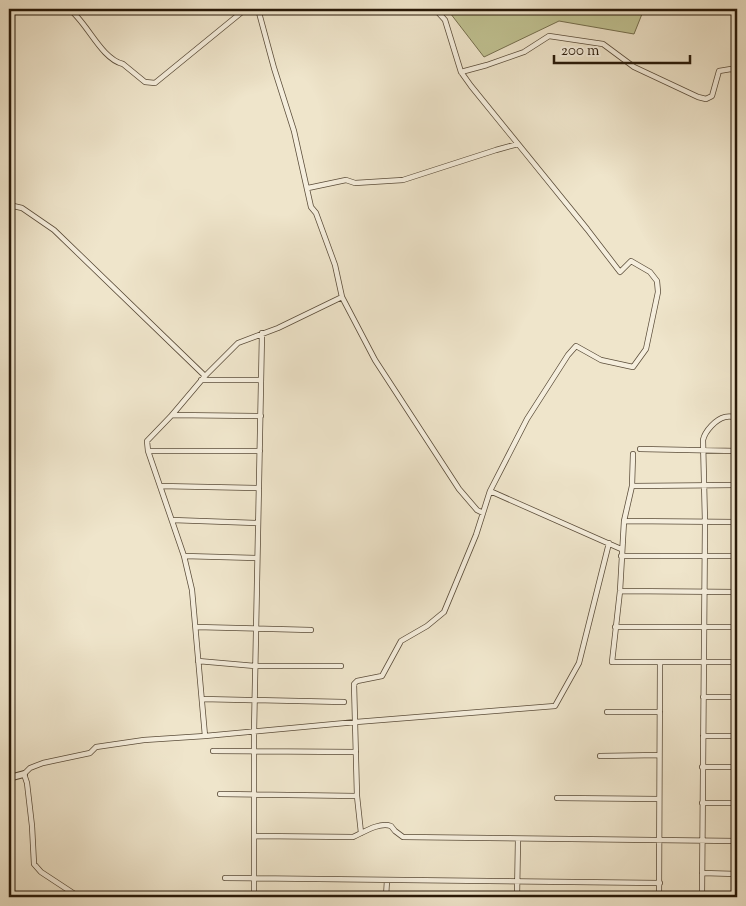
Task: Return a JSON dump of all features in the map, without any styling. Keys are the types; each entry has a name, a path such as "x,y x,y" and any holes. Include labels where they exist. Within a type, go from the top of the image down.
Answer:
{"street":[{"path":"69,9 80,18 110,57 124,64 145,82 155,83 242,12 252,9"},
{"path":"258,9 294,131 311,207 316,213 335,265 342,297 375,360 460,489 477,510 483,513"},
{"path":"361,833 357,796 354,684 357,681 382,676 401,641 427,626 444,612 490,491 526,419 568,355 576,346 601,360 633,367 646,348 658,292 657,281 650,272 631,261 620,272 461,72 445,20 435,9"},
{"path":"461,72 487,66 524,52 549,36 603,44 634,67 706,99 712,96 719,71 731,69 737,73"},
{"path":"308,188 346,180 355,183 403,180 518,144"},
{"path":"9,205 22,208 54,230 203,378 261,380"},
{"path":"205,736 192,590 184,556 148,451 147,441 203,378 238,343 278,328 342,297"},
{"path":"254,897 254,699 262,333"},
{"path":"172,415 260,416"},
{"path":"702,897 704,436 713,424 724,417 737,417"},
{"path":"640,449 737,451"},
{"path":"148,451 260,451"},
{"path":"633,454 632,486 624,521 620,591 612,662 737,662"},
{"path":"160,486 259,488"},
{"path":"632,486 737,486"},
{"path":"490,491 622,549"},
{"path":"172,520 258,523"},
{"path":"624,521 737,522"},
{"path":"9,778 24,774 30,768 43,763 90,753 96,747 144,740 555,706 579,663 609,543"},
{"path":"184,556 258,558"},
{"path":"621,556 737,556"},
{"path":"620,591 737,592"},
{"path":"196,627 256,627 311,630"},
{"path":"615,627 737,627"},
{"path":"198,662 255,666 341,666"},
{"path":"660,662 660,897"},
{"path":"703,698 737,697"},
{"path":"202,699 344,702"},
{"path":"607,712 660,712"},
{"path":"703,736 737,736"},
{"path":"213,751 356,752"},
{"path":"600,756 659,755"},
{"path":"702,767 737,767"},
{"path":"24,774 27,783 32,826 34,864 41,872 79,897"},
{"path":"220,794 357,796"},
{"path":"557,798 659,799"},
{"path":"702,803 737,803"},
{"path":"255,836 353,837 385,824 392,826 395,831 404,837 660,841 737,840"},
{"path":"517,897 518,839"},
{"path":"702,873 737,874"},
{"path":"224,878 660,883"},
{"path":"386,897 387,880"}],"green space":[{"path":"447,9 644,9 634,34 559,21 484,57"}]}
